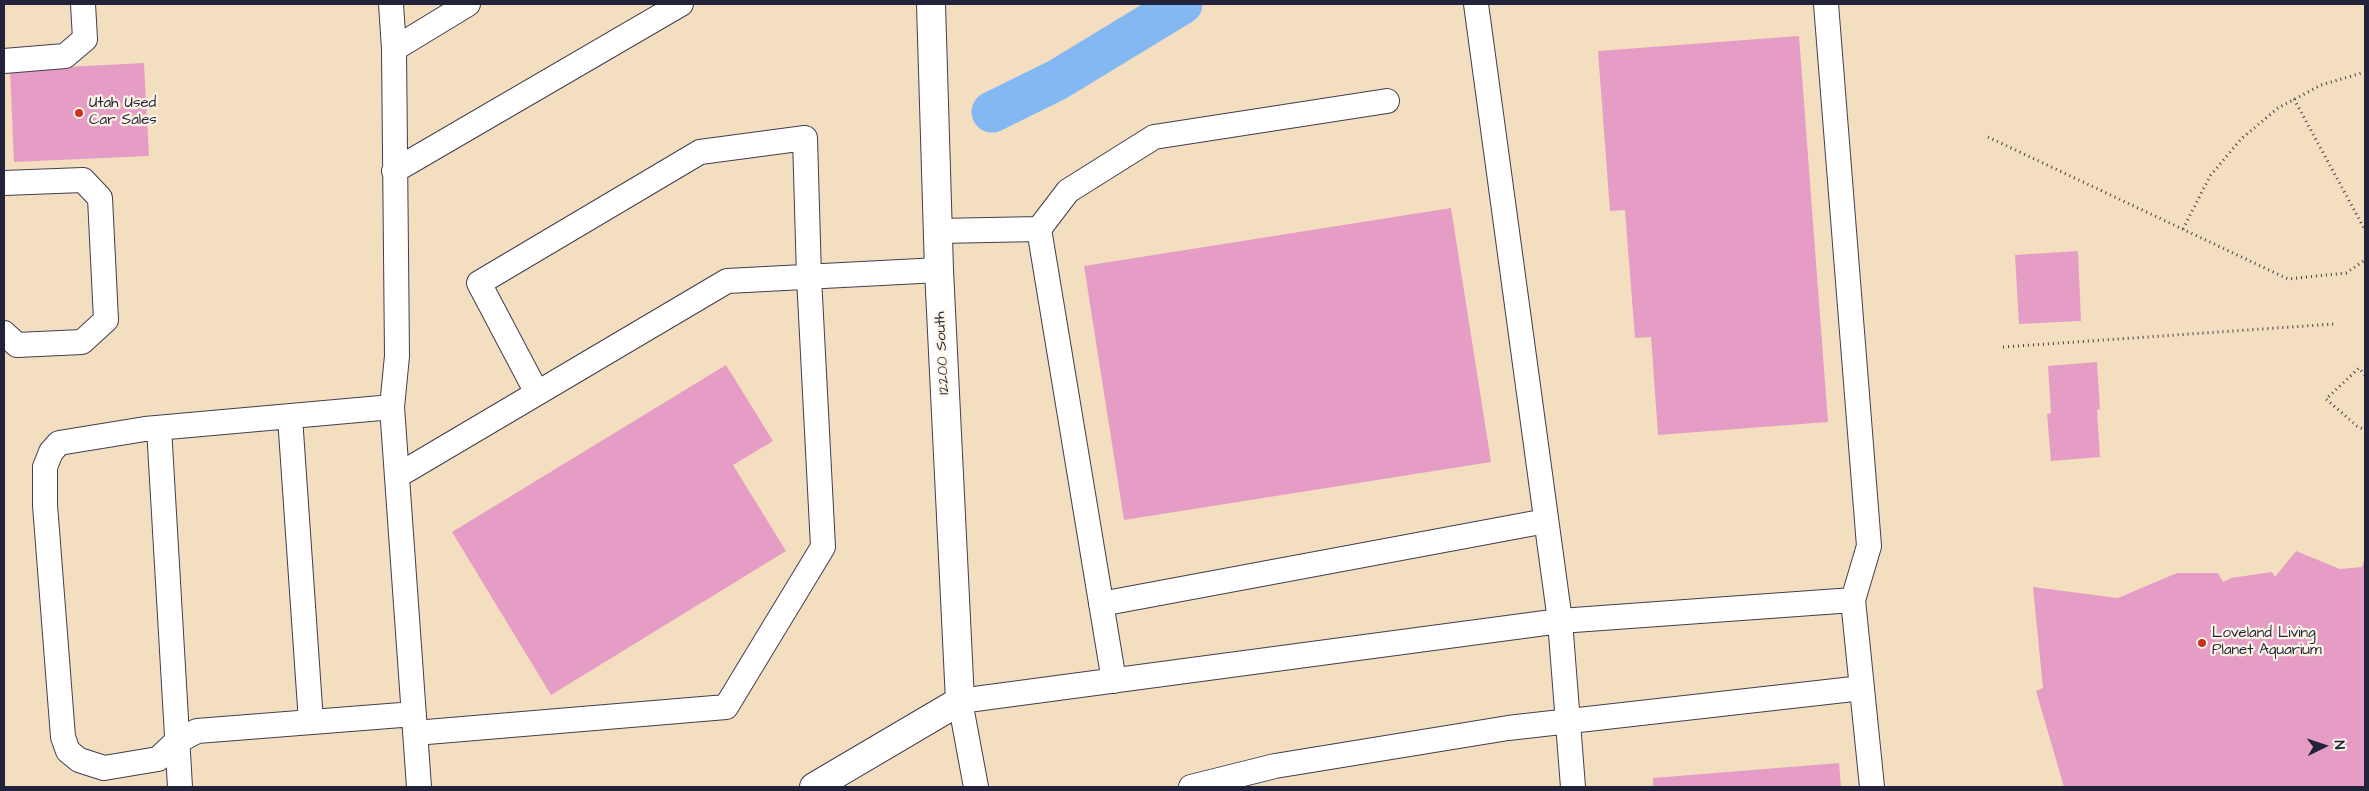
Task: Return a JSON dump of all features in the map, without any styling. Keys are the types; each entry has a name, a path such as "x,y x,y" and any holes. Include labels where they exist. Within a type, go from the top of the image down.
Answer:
{"street":[{"name":"12200 South","path":"931,4 939,270 960,701"},
{"path":"814,787 960,701"}],"lane":[{"path":"4,61 65,56 85,39 83,4"},
{"path":"391,4 394,49 397,356 392,407 419,787"},
{"path":"394,49 468,4"},
{"path":"394,171 681,4"},
{"path":"1476,4 1560,621 1573,787"},
{"path":"1826,4 1869,546 1853,600 1872,787"},
{"path":"1114,681 1039,229 1068,191 1154,137 1387,102"},
{"path":"392,407 159,428 59,443 51,452 45,467 45,505 62,737 68,751 78,760 104,768 158,759 176,742 197,731 311,722 414,723 726,707 823,547 804,138 700,152 479,283 538,393"},
{"path":"4,183 83,180 100,198 106,320 82,342 17,345 4,333"},
{"path":"938,231 1039,229"},
{"path":"397,476 727,281 939,270"},
{"path":"290,416 311,722"},
{"path":"159,428 180,787"},
{"path":"1101,604 1546,522"},
{"path":"976,787 960,701 1560,621 1853,600"},
{"path":"1191,787 1275,766 1568,720 1862,688"}],"path":[{"path":"2183,229 2210,176 2241,139 2278,108 2321,85 2365,72"},
{"path":"2294,100 2365,230"},
{"path":"1988,137 2288,279 2346,273 2365,260"},
{"path":"2003,347 2334,324"},
{"path":"2365,374 2360,368 2326,398 2357,426 2365,430"}],"building":[{"path":"1799,36 1828,422 1658,435 1651,337 1635,338 1625,210 1610,211 1598,51"},
{"name":"Utah Used Car Sales","path":"144,63 149,156 14,162 10,70"},
{"path":"1451,208 1491,462 1124,520 1084,266"},
{"path":"2078,251 2081,321 2019,324 2015,255"},
{"path":"2097,362 2100,409 2097,410 2100,457 2051,461 2047,414 2051,413 2048,366"},
{"path":"726,365 773,441 733,465 786,551 551,695 452,532"},
{"name":"Loveland Living Planet Aquarium","path":"2296,551 2340,569 2362,567 2365,557 2365,787 2064,787 2036,691 2043,688 2033,587 2118,598 2177,573 2218,573 2223,582 2231,578 2272,572 2275,577"},
{"path":"1839,763 1841,787 1653,787 1653,778"}],"waterway":[{"path":"992,112 1057,80 1182,4"}],"place":[{"name":"Utah Used Car Sales","path":"79,113"},
{"name":"Loveland Living Planet Aquarium","path":"2202,643"}]}
